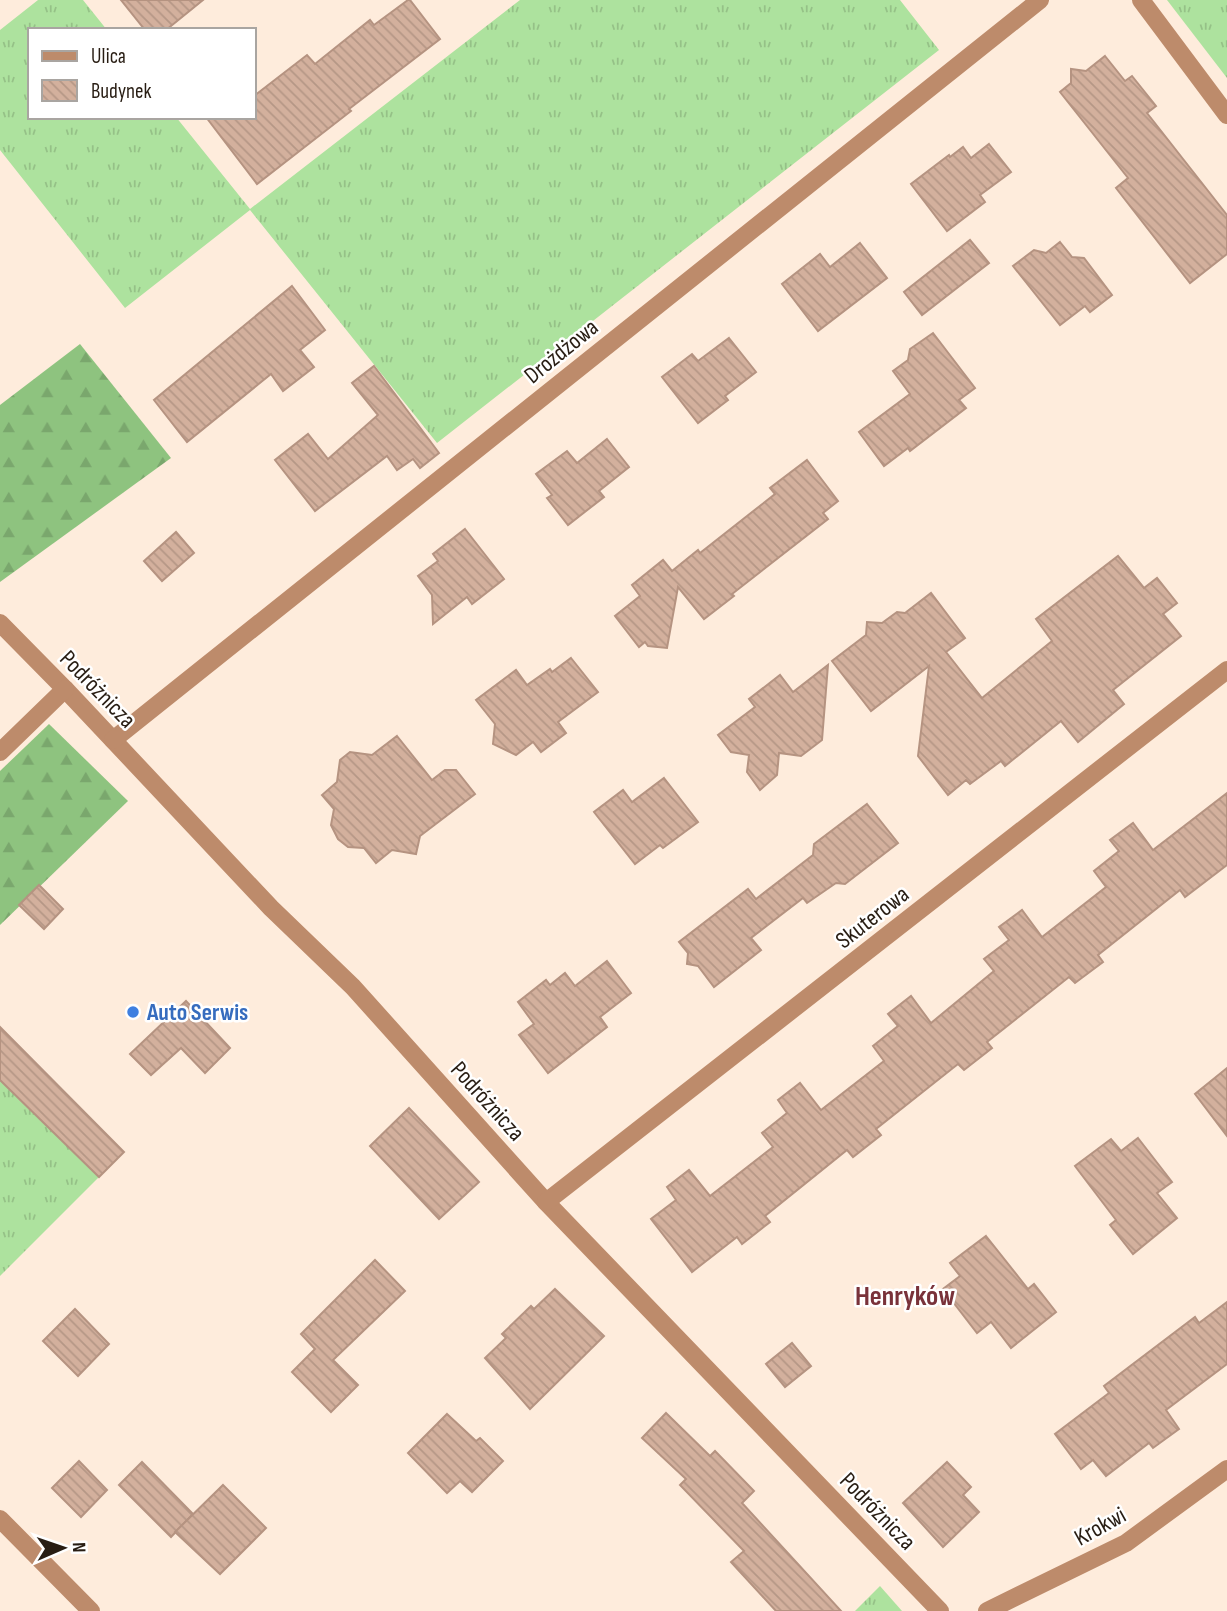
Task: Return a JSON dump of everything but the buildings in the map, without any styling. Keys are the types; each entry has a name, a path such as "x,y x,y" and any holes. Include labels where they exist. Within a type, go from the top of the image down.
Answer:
{"street":[{"name":"Drożdżowa","path":"113,740 1040,0"},
{"path":"1141,0 1227,115"},
{"name":"Podróżnicza","path":"0,623 271,908 353,987 546,1202 940,1611"},
{"name":"Skuterowa","path":"546,1202 1227,670"},
{"path":"0,752 65,689"},
{"name":"Krokwi","path":"987,1611 1126,1543 1227,1469"},
{"path":"0,1519 91,1611"}],"green space":[{"path":"38,0 83,0 105,28 28,28 28,119 178,119 250,209 520,0 900,0 939,50 437,443 250,210 125,308 0,150 0,30"},
{"path":"1167,0 1227,0 1227,78"},
{"path":"80,344 171,458 0,582 0,405"},
{"path":"49,724 128,801 0,925 0,771"},
{"path":"0,1080 99,1177 0,1276"},
{"path":"880,1586 902,1611 855,1611"}],"place":[{"name":"Auto Serwis","path":"133,1012"}],"district":[{"name":"Henryków","path":"905,1295"}]}
